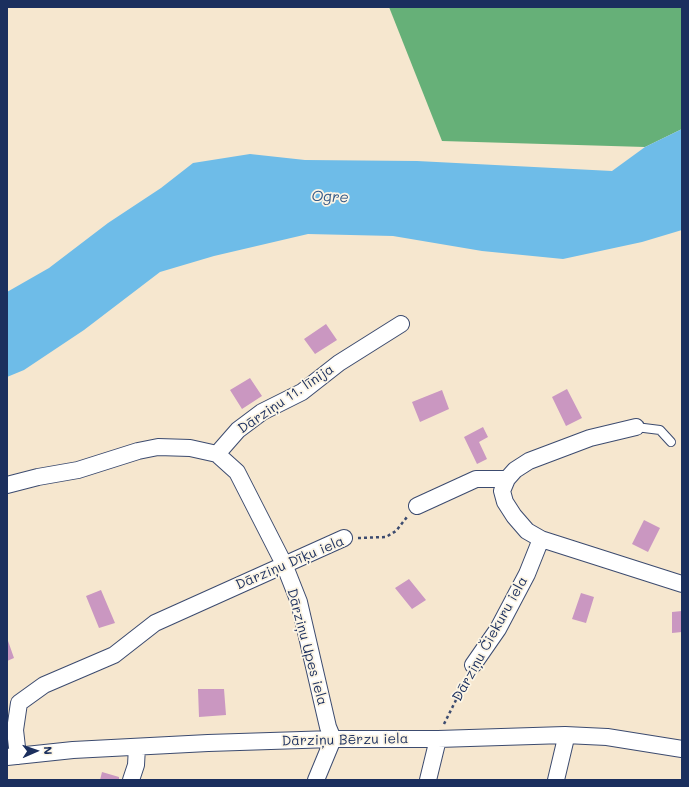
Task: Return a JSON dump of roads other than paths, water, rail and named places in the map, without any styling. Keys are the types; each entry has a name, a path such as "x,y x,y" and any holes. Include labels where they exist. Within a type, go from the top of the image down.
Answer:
{"street":[{"name":"Dārziņu 11. līnija","path":"217,454 238,430 262,412 302,392 339,363 402,324"},
{"path":"636,427 590,438 529,461 515,470 507,479 502,491 505,502 514,516 527,531 541,539 682,584"},
{"name":"Dārziņu Upes iela","path":"7,485 38,477 78,470 138,451 158,447 190,448 217,454 237,472 284,564 298,602 328,727 333,739"},
{"path":"417,506 476,479 507,479"},
{"name":"Dārziņu Dīķu iela","path":"12,756 19,703 44,685 114,655 155,623 344,538"},
{"name":"Dārziņu Čiekuru iela","path":"473,665 498,629 527,574 541,539"},
{"path":"556,780 565,742 565,735"},
{"name":"Dārziņu Bērzu iela","path":"12,756 72,750 208,743 565,735 607,737 682,749"},
{"path":"316,780 333,739"},
{"path":"428,780 438,739"},
{"path":"131,780 136,765 137,747"}],"lane":[{"path":"636,427 660,430 671,442"}],"water":[{"name":"Ogre","path":"682,129 682,230 642,242 563,259 482,251 393,236 308,234 214,256 160,272 84,330 24,370 7,377 7,292 49,268 108,223 161,188 193,163 250,154 305,160 417,161 612,171 645,147"}]}
